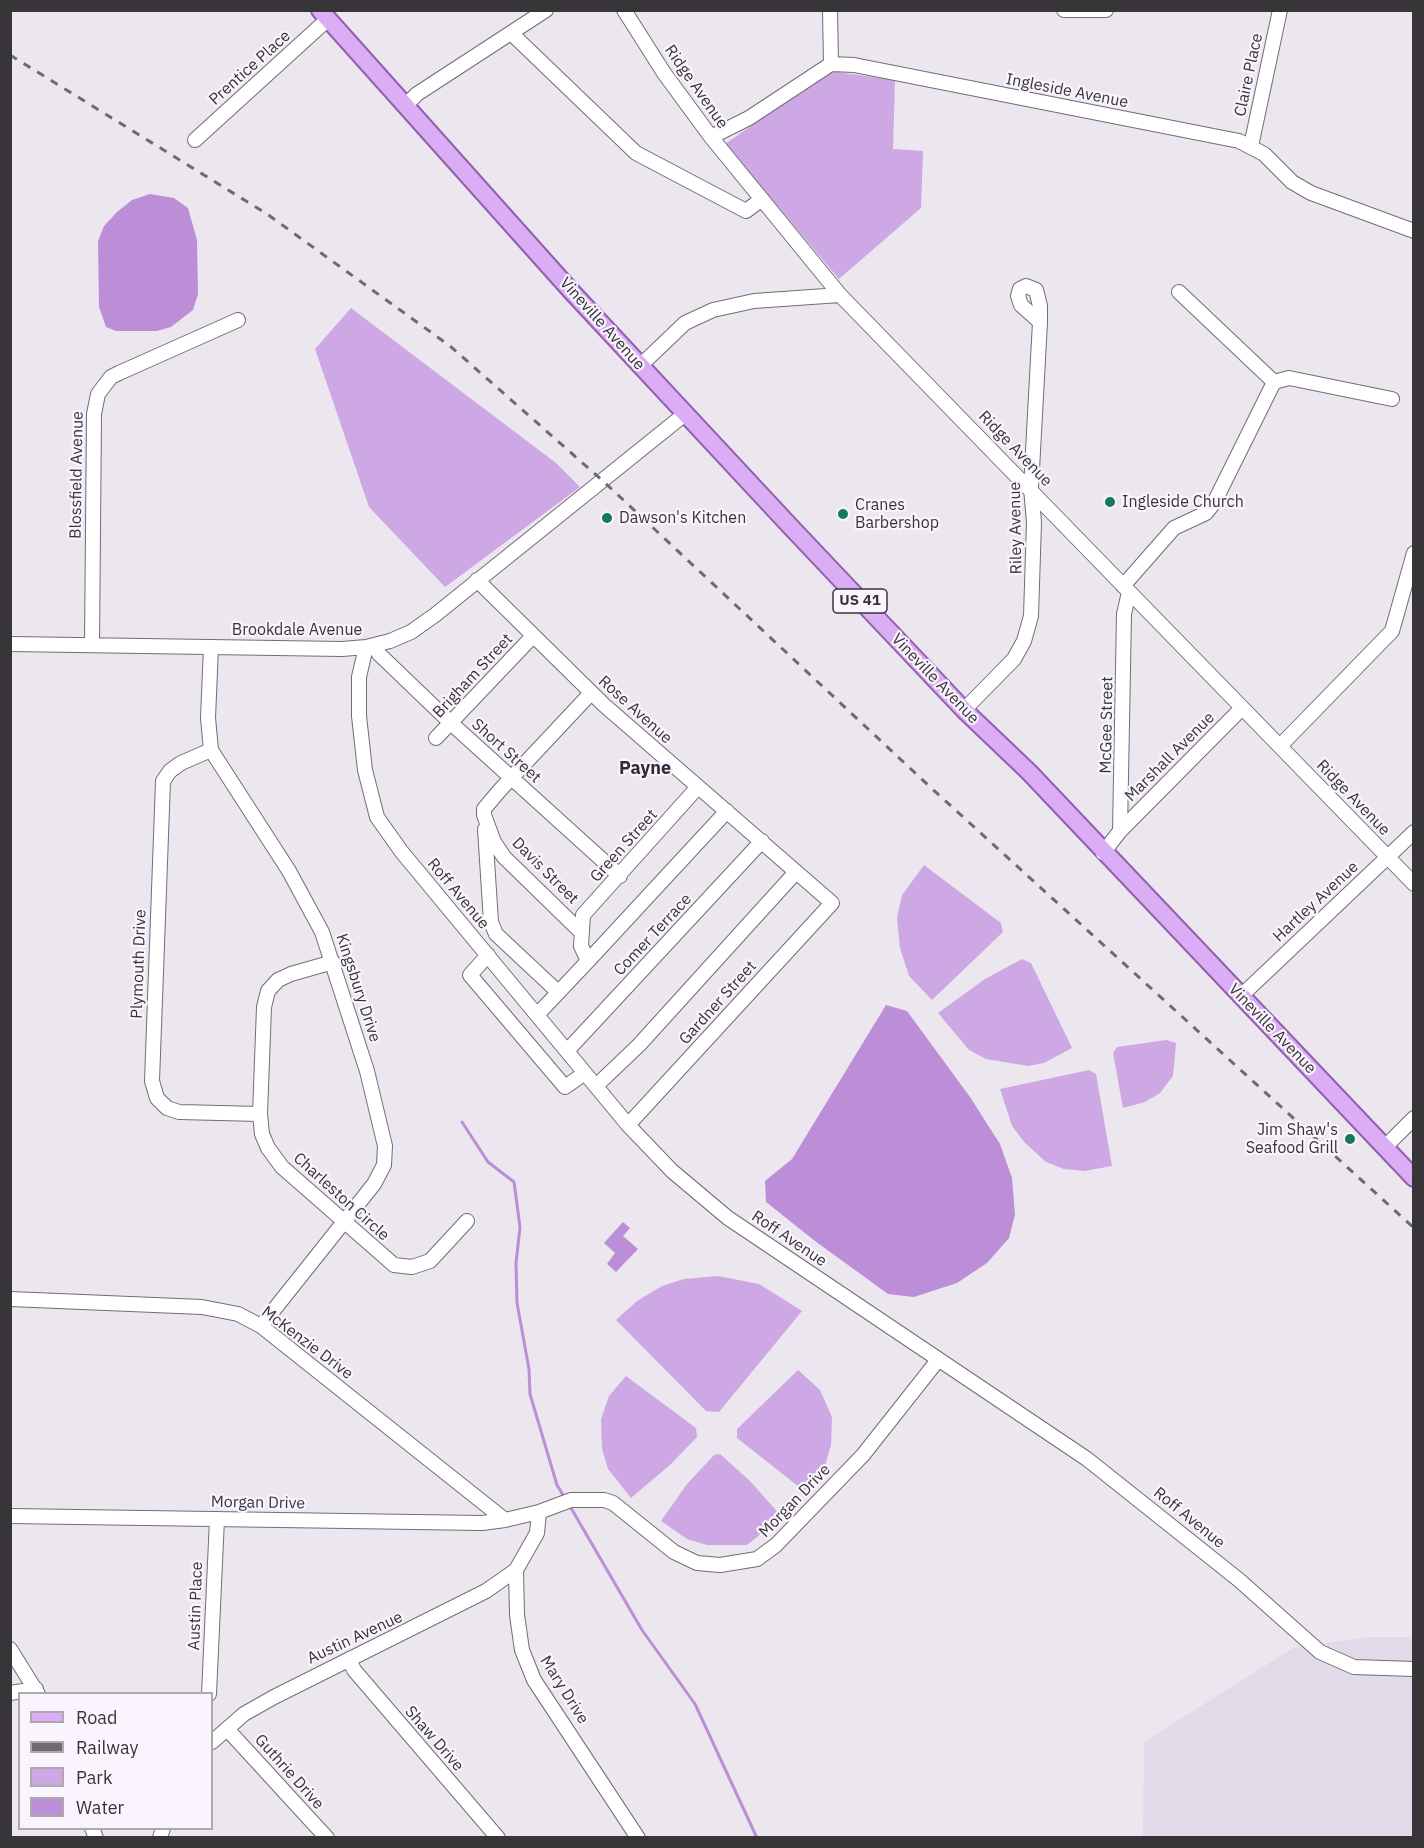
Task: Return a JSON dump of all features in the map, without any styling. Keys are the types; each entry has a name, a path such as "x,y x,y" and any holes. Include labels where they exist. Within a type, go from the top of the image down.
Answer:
{"main road":[{"name":"Vineville Avenue","path":"324,15 640,366 963,710 1029,772 1103,853 1413,1178"}],"street":[{"path":"406,105 417,94 546,10"},
{"name":"Ridge Avenue","path":"624,10 664,73 711,137 840,295 1031,488 1413,884"},
{"path":"711,137 749,118 831,64 830,10"},
{"path":"1064,10 1106,10"},
{"name":"Claire Place","path":"1251,146 1280,10"},
{"name":"Prentice Place","path":"195,140 324,15"},
{"path":"511,33 636,153 746,211 762,199"},
{"name":"Ingleside Avenue","path":"831,64 854,65 1251,146 1292,182 1311,193 1413,231"},
{"path":"1179,292 1274,382"},
{"path":"640,366 685,323 713,310 754,301 840,295"},
{"name":"Blossfield Avenue","path":"92,645 94,414 98,394 111,377 118,373 238,320"},
{"name":"Riley Avenue","path":"963,710 1010,664 1026,632 1031,616 1034,522 1031,488 1040,322"},
{"path":"1126,589 1174,528 1206,513 1214,503 1274,382 1289,378 1392,399"},
{"name":"Brookdale Avenue","path":"10,644 211,647 370,646 411,632 685,414"},
{"path":"1280,746 1392,631 1413,556"},
{"name":"Rose Avenue","path":"477,580 591,693 697,788 727,811 832,903"},
{"name":"McGee Street","path":"1120,831 1126,589"},
{"name":"Brigham Street","path":"436,738 452,724 533,636"},
{"name":"Short Street","path":"370,646 452,724 620,876"},
{"name":"Roff Avenue","path":"370,646 359,677 359,716 365,770 377,818 401,852 628,1125 672,1171 716,1209 1087,1460 1146,1504 1320,1652 1354,1667 1413,1669"},
{"name":"Kingsbury Drive","path":"211,647 208,718 212,750 314,914 333,962 367,1071 385,1157 374,1184 261,1326"},
{"path":"558,992 496,934 491,922 484,809 591,693"},
{"name":"Marshall Avenue","path":"1120,831 1242,708"},
{"name":"Plymouth Drive","path":"212,750 181,763 170,771 163,781 152,1081 157,1098 173,1110 260,1114"},
{"name":"Green Street","path":"581,932 583,915 697,788"},
{"path":"537,1015 727,811"},
{"name":"Davis Street","path":"484,815 494,842 504,857 581,932"},
{"path":"1103,853 1120,831"},
{"name":"Hartley Avenue","path":"1241,996 1413,832"},
{"name":"Comer Terrace","path":"567,1051 762,841"},
{"path":"596,1086 639,1045 796,872"},
{"name":"Gardner Street","path":"628,1125 832,903"},
{"path":"581,932 581,946 588,961"},
{"path":"488,955 470,975 565,1087 585,1073"},
{"name":"Charleston Circle","path":"333,962 291,974 278,980 268,991 264,1007 260,1114 262,1134 275,1161 385,1259 394,1264 411,1267 436,1257 467,1221"},
{"path":"1385,1147 1413,1118"},
{"name":"McKenzie Drive","path":"10,1299 212,1308 238,1314 261,1326 504,1520"},
{"name":"Morgan Drive","path":"539,1512 571,1500 604,1500 619,1508 674,1552 687,1559 720,1566 756,1559 776,1545 863,1455 938,1360"},
{"path":"504,1520 539,1512 537,1533 516,1569"},
{"name":"Morgan Drive","path":"10,1516 482,1523 504,1520"},
{"name":"Austin Place","path":"209,1692 217,1519"},
{"name":"Austin Avenue","path":"213,1741 244,1714 273,1697 486,1591 516,1569"},
{"name":"Mary Drive","path":"516,1569 518,1632 527,1665 638,1838"},
{"path":"10,1649 37,1691"},
{"name":"Shaw Drive","path":"349,1659 354,1670 498,1838"},
{"name":"Guthrie Drive","path":"227,1729 327,1838"}],"shaded area":[{"path":"1370,1637 1413,1637 1413,1837 1143,1838 1144,1742 1293,1648"}],"green space":[{"path":"830,71 895,80 893,149 923,151 921,208 839,279 725,144"},
{"path":"351,308 556,463 580,487 445,587 369,507 315,349"},
{"path":"924,865 1001,923 1003,932 932,1000 909,976 900,948 897,918 902,895"},
{"path":"1022,959 1031,963 1072,1048 1044,1063 1028,1066 986,1059 969,1050 938,1013 985,979"},
{"path":"1166,1040 1176,1043 1173,1076 1160,1093 1145,1102 1123,1108 1113,1053 1117,1047"},
{"path":"1089,1070 1096,1074 1112,1166 1085,1171 1064,1169 1046,1162 1025,1143 1012,1126 1000,1089"},
{"path":"718,1276 759,1284 802,1311 719,1412 706,1411 616,1320 637,1301 662,1286 684,1279"},
{"path":"798,1370 820,1390 832,1417 831,1445 824,1469 808,1494 737,1438 737,1429"},
{"path":"626,1376 696,1428 697,1437 671,1464 631,1498 608,1469 602,1449 601,1419 609,1396"},
{"path":"720,1454 750,1481 782,1517 747,1545 707,1545 687,1539 661,1521 687,1484 714,1455"}],"water":[{"path":"150,194 174,198 188,208 197,240 198,294 193,310 171,327 157,331 116,331 106,327 99,307 98,241 104,226 117,212 132,200"},
{"path":"886,1005 907,1011 970,1097 1000,1144 1012,1178 1015,1215 1009,1238 987,1263 957,1283 914,1297 888,1294 766,1202 765,1181 792,1159"},
{"path":"623,1222 630,1228 623,1236 638,1249 616,1272 607,1264 615,1253 604,1243"}],"waterway":[{"path":"462,1122 488,1162 514,1182 520,1227 516,1263 517,1303 529,1369 530,1394 557,1485 563,1495"},
{"path":"571,1508 642,1630 695,1704 757,1838"}],"railway":[{"path":"10,55 267,214 450,346 603,481 928,785 1414,1228"}],"place":[{"name":"Ingleside Church","path":"1110,502"},
{"name":"Cranes Barbershop","path":"843,514"},
{"name":"Dawson's Kitchen","path":"607,518"},
{"name":"Jim Shaw's Seafood Grill","path":"1350,1139"}],"district":[{"name":"Payne","path":"645,769"}]}
